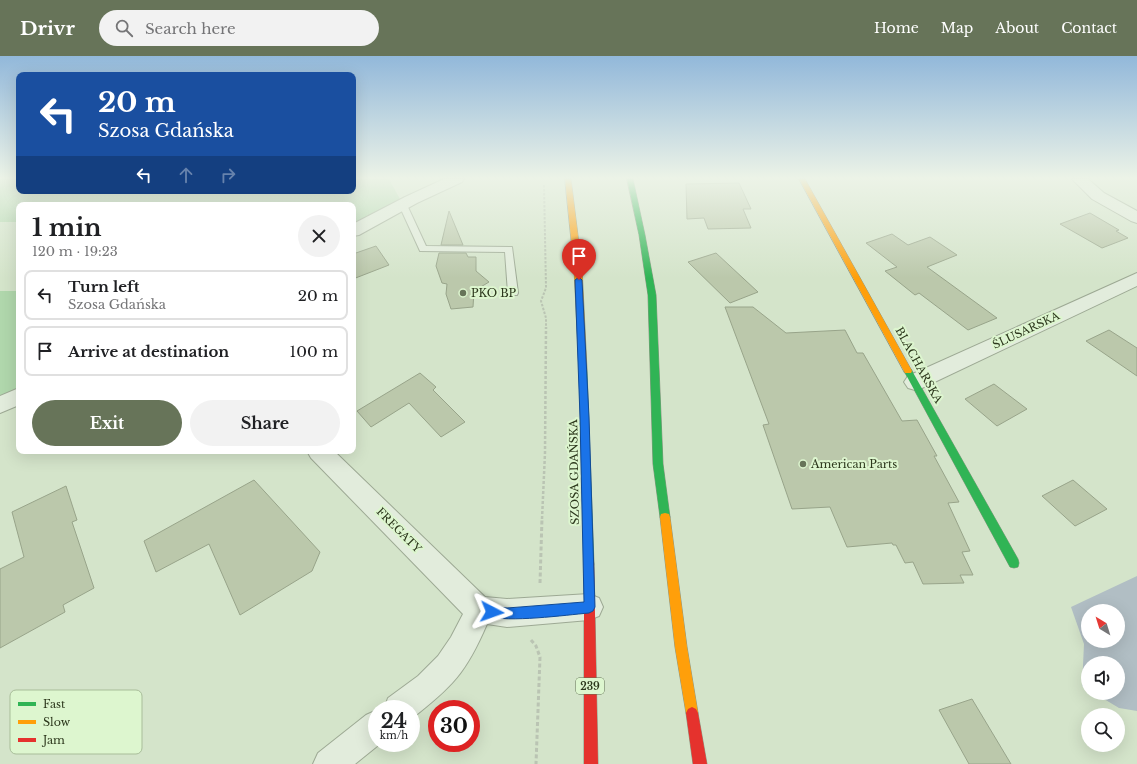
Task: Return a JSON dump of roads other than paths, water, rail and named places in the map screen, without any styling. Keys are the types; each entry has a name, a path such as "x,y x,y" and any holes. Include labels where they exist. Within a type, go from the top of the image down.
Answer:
{"street":[{"path":"356,229 389,212"},
{"name":"SZOSA GDAŃSKA","path":"571,212 579,287 585,417 591,764"},
{"path":"637,212 652,295 658,464 681,647 700,764"},
{"name":"BLACHARSKA","path":"820,212 1014,563"},
{"path":"1126,212 1137,218"},
{"name":"ŚLUSARSKA","path":"915,382 1137,279"},
{"path":"0,405 16,397"},
{"name":"FREGATY","path":"322,454 479,610"},
{"path":"411,700 432,684 447,669 468,635 479,610 507,613 589,607"},
{"path":"329,764 368,733"}],"lane":[{"path":"406,212 423,249 509,249 513,293"}],"place":[{"name":"PKO BP","path":"463,293"},
{"name":"American Parts","path":"803,464"}]}
